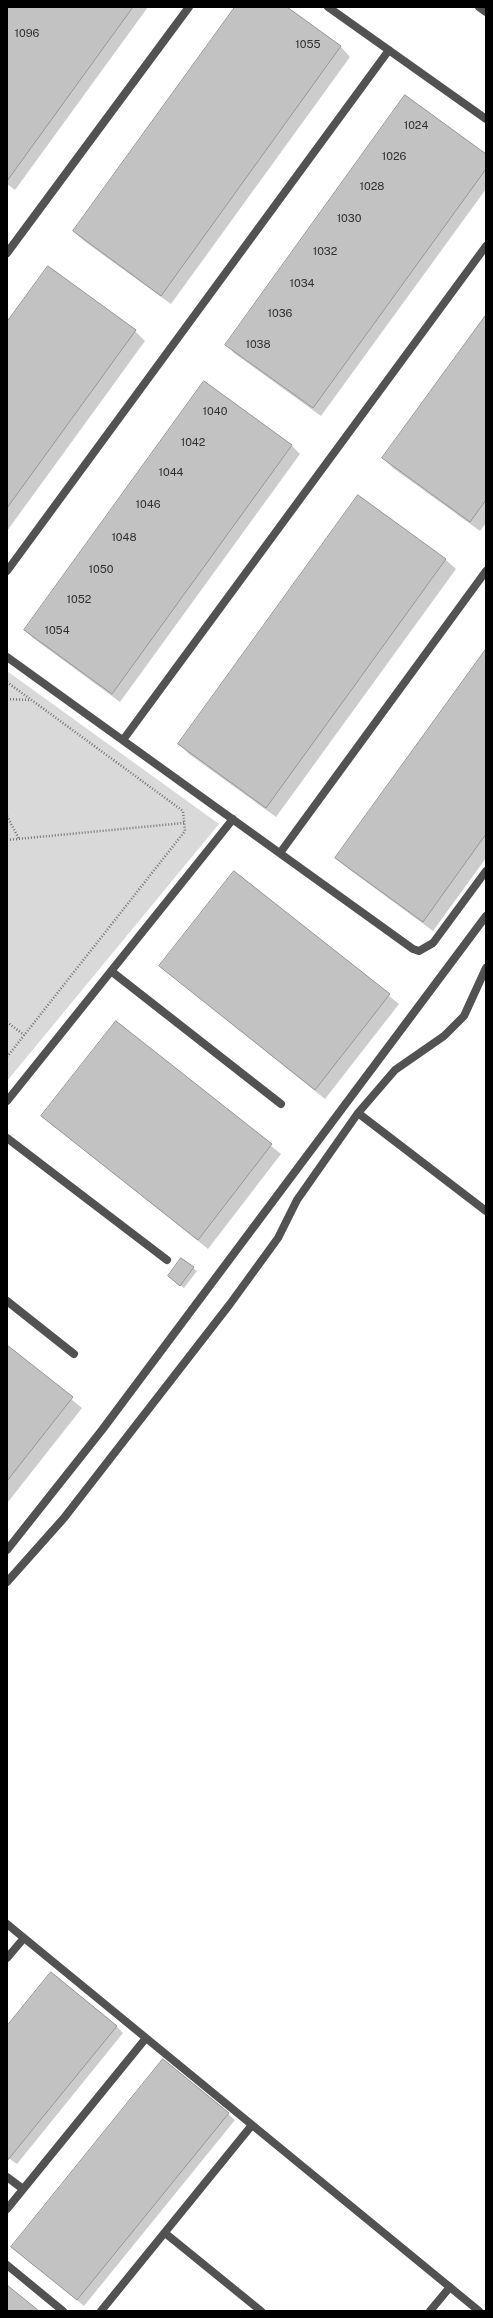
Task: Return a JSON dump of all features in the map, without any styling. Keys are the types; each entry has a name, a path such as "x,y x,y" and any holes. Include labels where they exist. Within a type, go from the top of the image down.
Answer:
{"street":[{"path":"7,253 189,7"},
{"path":"328,7 486,119"},
{"path":"478,7 486,12"},
{"path":"7,571 389,50"},
{"path":"124,740 486,246"},
{"path":"280,853 486,571"},
{"path":"7,657 419,951 433,943 486,871"},
{"path":"7,1101 233,819"},
{"path":"7,1550 107,1424 486,916"},
{"path":"7,1582 64,1518 230,1304 278,1238 297,1200 358,1113 395,1070 444,1036 464,1016 486,968"},
{"path":"112,971 281,1104"},
{"path":"358,1113 486,1211"},
{"path":"7,1138 167,1260"},
{"path":"7,1301 74,1354"},
{"path":"7,1924 479,2311"},
{"path":"7,1958 24,1938"},
{"path":"7,2209 146,2038"},
{"path":"101,2311 252,2124"},
{"path":"7,2177 23,2190"},
{"path":"165,2233 261,2311"},
{"path":"7,2265 63,2311"},
{"path":"430,2311 450,2287"}],"path":[{"path":"7,682 183,811 185,831 7,1057"},
{"path":"7,699 31,700"},
{"path":"7,816 20,839"},
{"path":"7,840 184,823"},
{"path":"7,1022 24,1035"}],"shaded area":[{"path":"7,671 219,824 7,1081"}],"building":[{"path":"7,7 133,7 7,181"},
{"path":"235,7 287,7 341,46 161,296 73,231"},
{"path":"405,95 486,154 486,169 313,408 225,345"},
{"path":"48,266 136,330 7,508 7,322"},
{"path":"486,315 486,500 470,522 382,458"},
{"path":"204,381 292,445 112,694 24,630"},
{"path":"358,495 446,559 266,808 178,744"},
{"path":"486,649 486,834 423,922 335,858"},
{"path":"234,871 390,994 315,1090 159,966"},
{"path":"116,1021 272,1144 198,1240 41,1116"},
{"path":"181,1258 194,1267 180,1286 168,1276"},
{"path":"7,1345 73,1397 7,1481"},
{"path":"51,1972 117,2026 7,2161 7,2026"},
{"path":"163,2059 229,2113 77,2300 11,2247"},
{"path":"7,2285 39,2311 7,2311"}]}
